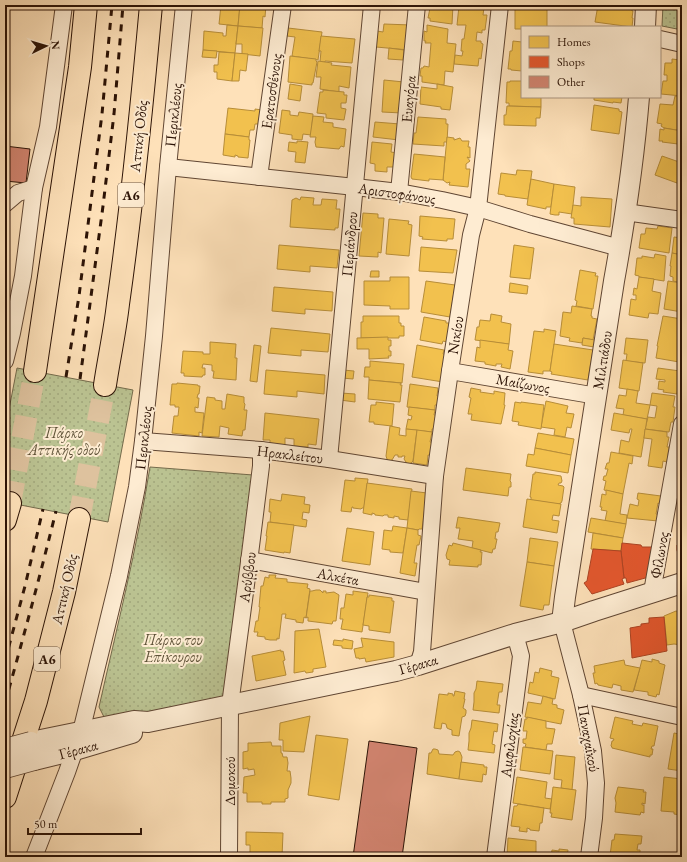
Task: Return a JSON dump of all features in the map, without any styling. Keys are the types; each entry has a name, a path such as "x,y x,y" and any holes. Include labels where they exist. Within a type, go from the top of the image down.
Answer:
{"highway":[{"path":"35,371 80,67 86,5"},
{"name":"Αττική Οδός","path":"105,385 118,306 126,240 142,105 151,5"},
{"name":"Αττική Οδός","path":"5,797 38,695 64,592 80,519"}],"street":[{"path":"5,361 23,276 34,188 48,127 64,5"},
{"name":"Περικλέους","path":"34,857 81,732 121,569 137,487 154,336 168,167 184,5"},
{"name":"Ερατοσθένους","path":"259,177 283,5"},
{"name":"Περιάνδρου","path":"329,459 372,5"},
{"name":"Ευαγόρα","path":"399,192 417,5"},
{"name":"Νικίου","path":"418,666 422,652 435,476 471,234 478,208 500,5"},
{"path":"645,26 646,5"},
{"path":"661,40 682,44"},
{"name":"Μιλτιάδου","path":"562,622 620,248 636,133 639,98"},
{"name":"Αριστοφάνους","path":"168,167 399,192 478,208 530,224 620,248"},
{"path":"5,204 18,193 34,188"},
{"path":"625,212 682,220"},
{"name":"Μαίζωνος","path":"450,371 597,396"},
{"name":"Φίλωνος","path":"656,591 682,424"},
{"name":"Ηρακλείτου","path":"143,441 261,450 435,476"},
{"name":"Αρύββου","path":"230,705 261,466 261,450"},
{"name":"Αλκέτα","path":"249,560 426,592"},
{"name":"Γέρακα","path":"5,749 31,742 134,721 148,722 418,666 515,634 562,622 682,583"},
{"path":"656,591 682,594"},
{"name":"Παναχαΐκού","path":"562,622 581,695 593,751 596,783 594,818 589,857"},
{"name":"Αμφιλοχίας","path":"495,857 521,656 515,634"},
{"path":"581,695 682,717"},
{"name":"Δομοκού","path":"229,857 230,705"},
{"name":"Γέρακα","path":"5,768 75,750 135,732 148,722"}],"green space":[{"path":"663,5 682,5 682,30 662,26"},
{"name":"Πάρκο Αττικής οδού","path":"17,368 133,390 108,522 5,502 5,430"},
{"name":"Πάρκο του Επίκουρου","path":"150,467 253,475 226,696 106,721 99,707 133,557"}],"building: Homes":[{"path":"221,5 240,5 238,26 219,24"},
{"path":"240,5 266,5 262,28 238,26"},
{"path":"326,5 358,5 358,9"},
{"path":"428,5 453,5 452,24 430,21 430,18 428,18 430,8 428,8"},
{"path":"515,5 547,5 547,26 521,26 521,29 515,29"},
{"path":"598,5 632,5 632,26 595,22"},
{"path":"459,6 484,8 483,15 487,15 485,30 482,30 482,33 477,32 476,41 481,41 483,44 481,59 479,58 478,66 454,64 455,55 462,56 462,39 464,39 466,25 457,25"},
{"path":"384,24 411,25 409,50 376,47 377,31 383,32"},
{"path":"227,25 238,26 235,53 203,50 204,31 223,33 223,36 226,36"},
{"path":"427,25 448,29 447,43 456,44 453,72 445,71 444,85 422,82 422,76 420,76 421,68 424,66 429,67 431,43 425,43 426,41 424,41 424,31 427,32"},
{"path":"238,26 263,28 260,56 242,54 242,44 236,44"},
{"path":"288,28 322,32 318,60 292,56 295,37 287,36"},
{"path":"321,36 355,39 352,63 320,62 321,51 319,51"},
{"path":"513,41 521,42 521,71 508,69 510,51 512,51"},
{"path":"389,48 404,50 403,60 388,59"},
{"path":"203,50 217,51 216,58 202,57"},
{"path":"219,52 235,53 232,81 217,79 217,72 214,72 214,65 218,65"},
{"path":"235,53 248,54 246,71 240,70 239,81 232,81"},
{"path":"290,56 316,59 317,62 312,85 288,82"},
{"path":"672,59 680,60 679,63 682,64 682,96 661,94 663,81 667,81 667,75 664,75 665,63 672,63"},
{"path":"318,61 332,63 331,65 351,67 349,88 339,86 339,92 320,89 321,77 316,77"},
{"path":"384,80 404,82 402,113 382,112"},
{"path":"521,81 521,98 541,98 541,107 509,106 509,103 506,103 507,82"},
{"path":"290,84 302,86 300,101 288,99"},
{"path":"437,84 453,87 450,110 420,104 421,87 437,89"},
{"path":"323,90 344,92 344,95 347,95 346,103 341,103 341,108 346,109 344,120 326,118 326,114 317,113 320,92 323,92"},
{"path":"675,96 682,96 682,131 664,128 661,126 662,124 657,123 660,104 673,105"},
{"path":"594,98 622,98 621,103 594,100"},
{"path":"594,105 619,109 619,111 622,112 619,134 591,130"},
{"path":"507,106 541,107 540,118 536,118 536,126 504,125 504,115 506,115"},
{"path":"228,108 255,111 255,109 262,110 260,124 255,124 254,130 250,130 249,137 225,134"},
{"path":"282,110 290,111 290,115 298,116 299,112 313,114 311,135 303,134 302,140 292,139 292,135 279,133"},
{"path":"313,116 324,117 323,122 333,123 333,127 346,129 344,147 341,146 339,149 316,147 316,137 310,137"},
{"path":"418,117 446,119 446,124 448,124 447,142 444,142 444,146 413,144"},
{"path":"375,122 400,124 399,140 373,137"},
{"path":"664,128 682,131 682,152 678,151 678,144 659,141 660,129 664,130"},
{"path":"225,134 249,137 248,158 238,157 235,155 235,157 223,155"},
{"path":"447,137 454,138 454,140 460,138 462,141 469,141 468,147 470,147 470,158 467,157 470,161 466,164 466,169 470,169 468,187 449,185 450,182 447,183 443,180"},
{"path":"297,141 308,142 305,163 295,162 296,152 288,151 289,142 297,143"},
{"path":"372,142 392,144 391,152 397,153 395,167 387,167 387,172 375,171 375,164 370,163"},
{"path":"414,154 445,157 443,180 429,179 429,181 412,179"},
{"path":"662,156 682,163 682,168 677,183 655,175"},
{"path":"517,170 532,171 528,199 498,194 501,173 516,175"},
{"path":"531,179 554,184 551,207 546,207 546,209 527,205"},
{"path":"554,184 575,187 572,214 559,212 559,215 550,214"},
{"path":"301,197 314,198 313,205 321,205 322,199 337,200 336,209 340,209 338,228 335,228 335,230 290,227 292,200 296,198 300,200"},
{"path":"581,197 612,199 610,227 574,224 574,218 571,218 573,205 581,206"},
{"path":"363,213 378,214 378,218 384,218 381,253 378,252 378,257 359,256"},
{"path":"420,216 455,219 453,239 447,239 447,241 422,239 423,237 419,236"},
{"path":"389,219 409,221 408,224 412,225 409,256 386,254"},
{"path":"658,226 672,228 669,253 639,248 641,234 645,234 646,228 657,229"},
{"path":"674,237 682,238 682,255 672,253"},
{"path":"279,245 339,250 337,268 310,266 310,272 277,269"},
{"path":"514,245 534,248 530,279 510,277"},
{"path":"421,247 457,250 453,273 419,271"},
{"path":"672,253 682,255 682,283 673,281 673,277 670,276"},
{"path":"655,254 666,256 664,281 635,275 637,258 642,258 642,256 654,258"},
{"path":"580,270 596,273 595,276 598,276 593,309 576,306 577,301 575,300"},
{"path":"371,271 379,271 379,277 370,277"},
{"path":"390,277 409,277 409,309 390,309 390,306 364,305 364,281 390,281"},
{"path":"639,277 654,279 652,291 661,293 658,314 649,313 648,318 629,315 631,299 636,300 636,295 633,295 634,288 637,289"},
{"path":"426,281 455,285 450,317 421,312"},
{"path":"668,281 682,283 682,312 664,309"},
{"path":"510,283 528,286 527,294 509,292"},
{"path":"274,287 333,292 332,311 305,309 305,314 272,311"},
{"path":"572,306 592,309 592,318 597,319 593,340 583,338 582,343 569,341 570,338 560,336 563,312 571,313"},
{"path":"491,314 502,316 501,322 511,324 509,344 475,340 477,327 479,327 480,320 490,321"},
{"path":"363,316 399,316 399,323 401,323 401,326 404,326 404,336 399,336 399,338 361,338 361,322 363,322"},
{"path":"663,316 682,319 682,354 679,362 656,358"},
{"path":"424,317 450,323 447,342 443,341 442,344 420,340"},
{"path":"271,328 330,334 328,352 301,350 301,356 268,353"},
{"path":"544,329 556,331 550,371 543,371 543,374 528,372 534,331 544,332"},
{"path":"388,337 388,340 391,340 389,351 391,351 391,356 388,356 389,358 369,359 369,349 357,349 357,338"},
{"path":"583,338 595,340 594,347 582,345"},
{"path":"626,338 648,340 645,363 626,361 627,354 624,354"},
{"path":"480,340 509,344 508,350 513,351 510,369 501,367 502,364 496,364 496,366 485,364 485,362 475,361 477,347 480,348"},
{"path":"210,342 236,344 236,380 213,378 214,371 212,371 212,365 203,364 202,368 205,368 205,375 202,377 184,376 184,373 181,373 183,351 203,352 203,354 210,354"},
{"path":"554,344 593,350 588,380 551,374 552,372 550,371"},
{"path":"254,345 261,346 257,382 250,381"},
{"path":"417,345 444,350 443,354 447,355 443,382 412,377"},
{"path":"623,360 643,363 639,391 619,388"},
{"path":"370,361 404,364 402,383 369,380 369,377 364,377 365,367 370,367"},
{"path":"658,368 680,371 677,394 663,392 664,390 658,389 659,381 665,382 665,380 656,379"},
{"path":"266,370 325,375 324,394 297,391 297,397 264,394"},
{"path":"343,370 354,371 353,379 342,378"},
{"path":"369,380 401,383 400,402 368,399"},
{"path":"177,383 200,386 197,398 199,398 198,408 195,407 195,412 204,413 202,433 199,432 199,436 172,433 174,416 178,416 179,407 170,405 172,384"},
{"path":"410,384 438,388 437,396 440,396 439,405 435,405 435,410 407,407"},
{"path":"471,388 481,390 480,392 494,394 494,391 505,393 505,405 501,424 471,420 472,414 468,414"},
{"path":"627,389 638,391 636,403 650,405 647,419 623,415 624,409 616,408 619,395 626,396"},
{"path":"341,393 355,394 355,402 340,400"},
{"path":"652,393 675,396 673,422 671,422 669,432 645,429 648,417 655,418 657,406 650,405"},
{"path":"227,394 244,397 244,410 247,410 245,430 243,430 242,436 228,434 229,428 220,426 219,437 202,436 207,397 222,401 222,409 225,409"},
{"path":"546,401 568,406 566,413 574,414 571,428 567,427 565,437 554,435 555,429 541,427"},
{"path":"376,402 394,404 392,426 369,422 371,405 376,405"},
{"path":"515,402 544,405 541,429 518,425 519,422 512,421"},
{"path":"409,407 435,410 434,415 438,415 436,429 432,429 432,432 406,429 408,419 411,420 412,416 408,415"},
{"path":"265,413 319,419 316,445 308,444 308,447 294,446 294,439 285,438 285,445 270,443 270,440 263,440"},
{"path":"614,413 647,419 641,457 619,453 621,440 629,442 632,429 630,429 629,433 611,430"},
{"path":"390,426 400,428 399,435 406,436 406,429 417,430 413,461 411,463 408,464 406,462 404,459 405,456 398,457 398,455 395,455 392,460 389,461 387,459 386,456"},
{"path":"645,429 667,432 667,437 669,437 667,447 669,447 667,462 663,461 662,468 648,466 652,439 644,438"},
{"path":"417,430 432,432 430,442 436,443 434,456 428,455 427,465 413,463"},
{"path":"538,433 574,439 571,455 535,448"},
{"path":"535,448 571,455 568,473 526,466 528,454 534,455"},
{"path":"611,452 633,456 632,464 629,463 623,494 604,490 606,481 603,480 608,469 605,469 607,463 609,463"},
{"path":"466,468 511,474 511,487 509,487 508,496 463,490"},
{"path":"535,472 561,476 562,481 558,485 564,487 561,503 558,504 531,500 530,497 533,474 535,474"},
{"path":"355,478 368,479 364,508 361,509 352,507 351,512 341,511 345,480 355,481"},
{"path":"367,483 412,489 408,520 399,519 399,517 394,516 394,518 388,517 388,515 383,516 372,513 372,515 363,513"},
{"path":"606,490 623,494 620,514 627,515 626,524 605,521 607,511 601,510 602,507 600,507 602,494 606,495"},
{"path":"411,491 427,493 422,529 418,530 407,528"},
{"path":"638,493 661,496 656,514 659,515 658,521 627,518 630,504 638,506"},
{"path":"282,494 305,497 304,504 310,505 309,513 303,512 302,519 307,520 306,527 270,522 270,499 281,501"},
{"path":"527,499 561,504 559,516 553,515 552,520 559,521 557,533 523,527"},
{"path":"458,517 500,523 498,532 496,532 495,539 497,539 495,549 493,549 492,553 472,548 473,541 458,539 460,528 456,528"},
{"path":"591,518 626,524 623,538 588,532"},
{"path":"681,520 682,543 680,543"},
{"path":"268,522 294,525 290,553 265,550"},
{"path":"393,526 407,528 403,553 390,552 390,550 382,549 384,530 392,531"},
{"path":"347,528 374,532 370,565 342,561"},
{"path":"407,528 418,530 418,535 421,536 419,545 417,545 414,563 417,563 415,576 400,573"},
{"path":"593,533 623,538 621,551 591,549"},
{"path":"530,538 558,542 554,566 527,562"},
{"path":"453,543 481,550 481,565 478,565 478,567 449,565 450,560 447,559 446,555 449,545 452,546"},
{"path":"527,562 554,566 549,605 544,605 543,610 520,606"},
{"path":"269,575 276,575 275,578 287,579 287,582 308,584 307,588 310,589 306,618 304,617 303,623 285,618 286,614 282,614 279,639 277,638 277,640 265,639 265,637 257,636 258,632 254,632 256,621 258,621 261,586 263,586 265,577 269,578"},
{"path":"320,590 323,593 323,591 326,591 326,593 334,592 339,595 336,621 333,621 332,624 308,621 308,617 306,618 310,591"},
{"path":"353,591 368,593 362,632 341,629 343,619 340,619 341,608 344,608 346,594 353,595"},
{"path":"369,595 392,598 392,601 394,601 390,633 369,630 369,626 363,625 367,597 369,597"},
{"path":"676,611 682,613 682,645 667,645 664,616"},
{"path":"319,629 326,667 313,669 313,672 306,673 305,671 294,673 295,631"},
{"path":"361,638 394,642 394,657 366,662 365,658 356,658 354,649 363,647"},
{"path":"343,639 353,641 352,649 333,645 334,640 343,641"},
{"path":"281,650 281,652 283,651 285,660 283,661 286,675 256,681 252,656"},
{"path":"652,659 665,665 659,695 657,694 656,697 648,695 648,692 634,690 642,660 652,662"},
{"path":"624,660 625,665 640,668 633,692 621,690 621,686 613,684 612,688 598,685 597,683 595,684 593,673 595,673 594,666"},
{"path":"540,668 552,671 551,676 559,678 555,699 528,693 530,682 533,683 535,672 539,673"},
{"path":"477,681 503,684 502,692 499,692 497,705 500,705 499,713 473,710 474,693"},
{"path":"455,691 465,693 463,708 466,710 466,713 465,716 462,717 459,736 452,735 452,730 447,728 446,724 442,723 441,729 434,728 439,694 448,695 448,693 453,694 454,696"},
{"path":"543,696 553,699 552,704 557,705 557,708 564,710 561,724 525,717 528,702 541,704"},
{"path":"310,716 304,752 283,751 283,740 279,740 280,723"},
{"path":"527,717 546,721 546,728 555,729 552,744 547,744 546,750 525,747 526,744 523,743 523,739 526,739 527,731 523,731 525,719 527,719"},
{"path":"615,717 633,721 632,724 642,726 643,723 658,726 654,746 652,746 651,749 653,749 652,755 650,755 650,757 612,748 612,741 614,739 610,738"},
{"path":"472,720 498,724 497,732 494,731 492,744 495,745 494,753 468,750 469,733"},
{"path":"680,729 682,729 682,771 668,769 674,733 679,734"},
{"path":"316,735 348,739 339,800 308,795"},
{"path":"271,742 272,746 281,746 281,753 283,757 287,757 287,771 290,771 291,778 288,798 285,799 285,802 271,802 271,804 262,804 262,802 247,802 247,793 243,793 244,777 255,775 254,769 243,769 243,752 248,751 248,743"},
{"path":"523,747 553,751 550,774 520,770"},
{"path":"433,749 438,750 439,754 453,755 455,752 460,752 462,757 459,779 427,774 429,753 431,753"},
{"path":"556,755 575,757 572,790 561,788 562,780 554,779"},
{"path":"461,762 484,765 484,767 487,767 486,775 483,774 482,782 459,779"},
{"path":"517,777 547,782 545,798 552,799 550,809 513,803"},
{"path":"664,777 682,779 681,815 674,814 674,812 661,811"},
{"path":"553,787 576,790 572,820 551,817 552,813 550,813"},
{"path":"618,787 644,790 643,792 646,792 645,804 642,803 642,805 644,805 644,813 641,812 640,815 615,812 615,798"},
{"path":"518,804 544,808 542,823 540,823 539,831 530,830 527,828 527,832 519,831 520,827 511,826 514,806 517,806"},
{"path":"246,832 283,833 282,857 245,857 246,854 250,854 250,845 246,845"},
{"path":"615,834 642,836 641,844 638,844 637,850 640,850 640,857 610,856 612,840 614,840"},
{"path":"508,838 536,841 536,857 507,857"},
{"path":"559,849 568,850 567,857 551,857 552,850 559,851"}],"building: Shops":[{"path":"622,543 641,545 642,547 652,547 649,577 627,583 626,578 624,578 621,551"},
{"path":"682,543 682,561 677,550 677,545"},
{"path":"593,549 621,551 624,578 622,579 624,584 592,594 584,583 587,581"},
{"path":"664,617 667,651 632,658 630,628 649,623 649,618"}],"building: Other":[{"path":"5,146 30,149 26,183 5,181"},
{"path":"369,741 417,748 402,857 353,857"}],"tunnel":[{"path":"10,503 35,371"},
{"path":"79,519 105,385"}],"railway":[{"path":"66,377 79,296 102,114 112,5"},
{"path":"80,379 114,114 123,5"},
{"path":"5,661 25,586 43,509"},
{"path":"5,703 56,511"}]}
